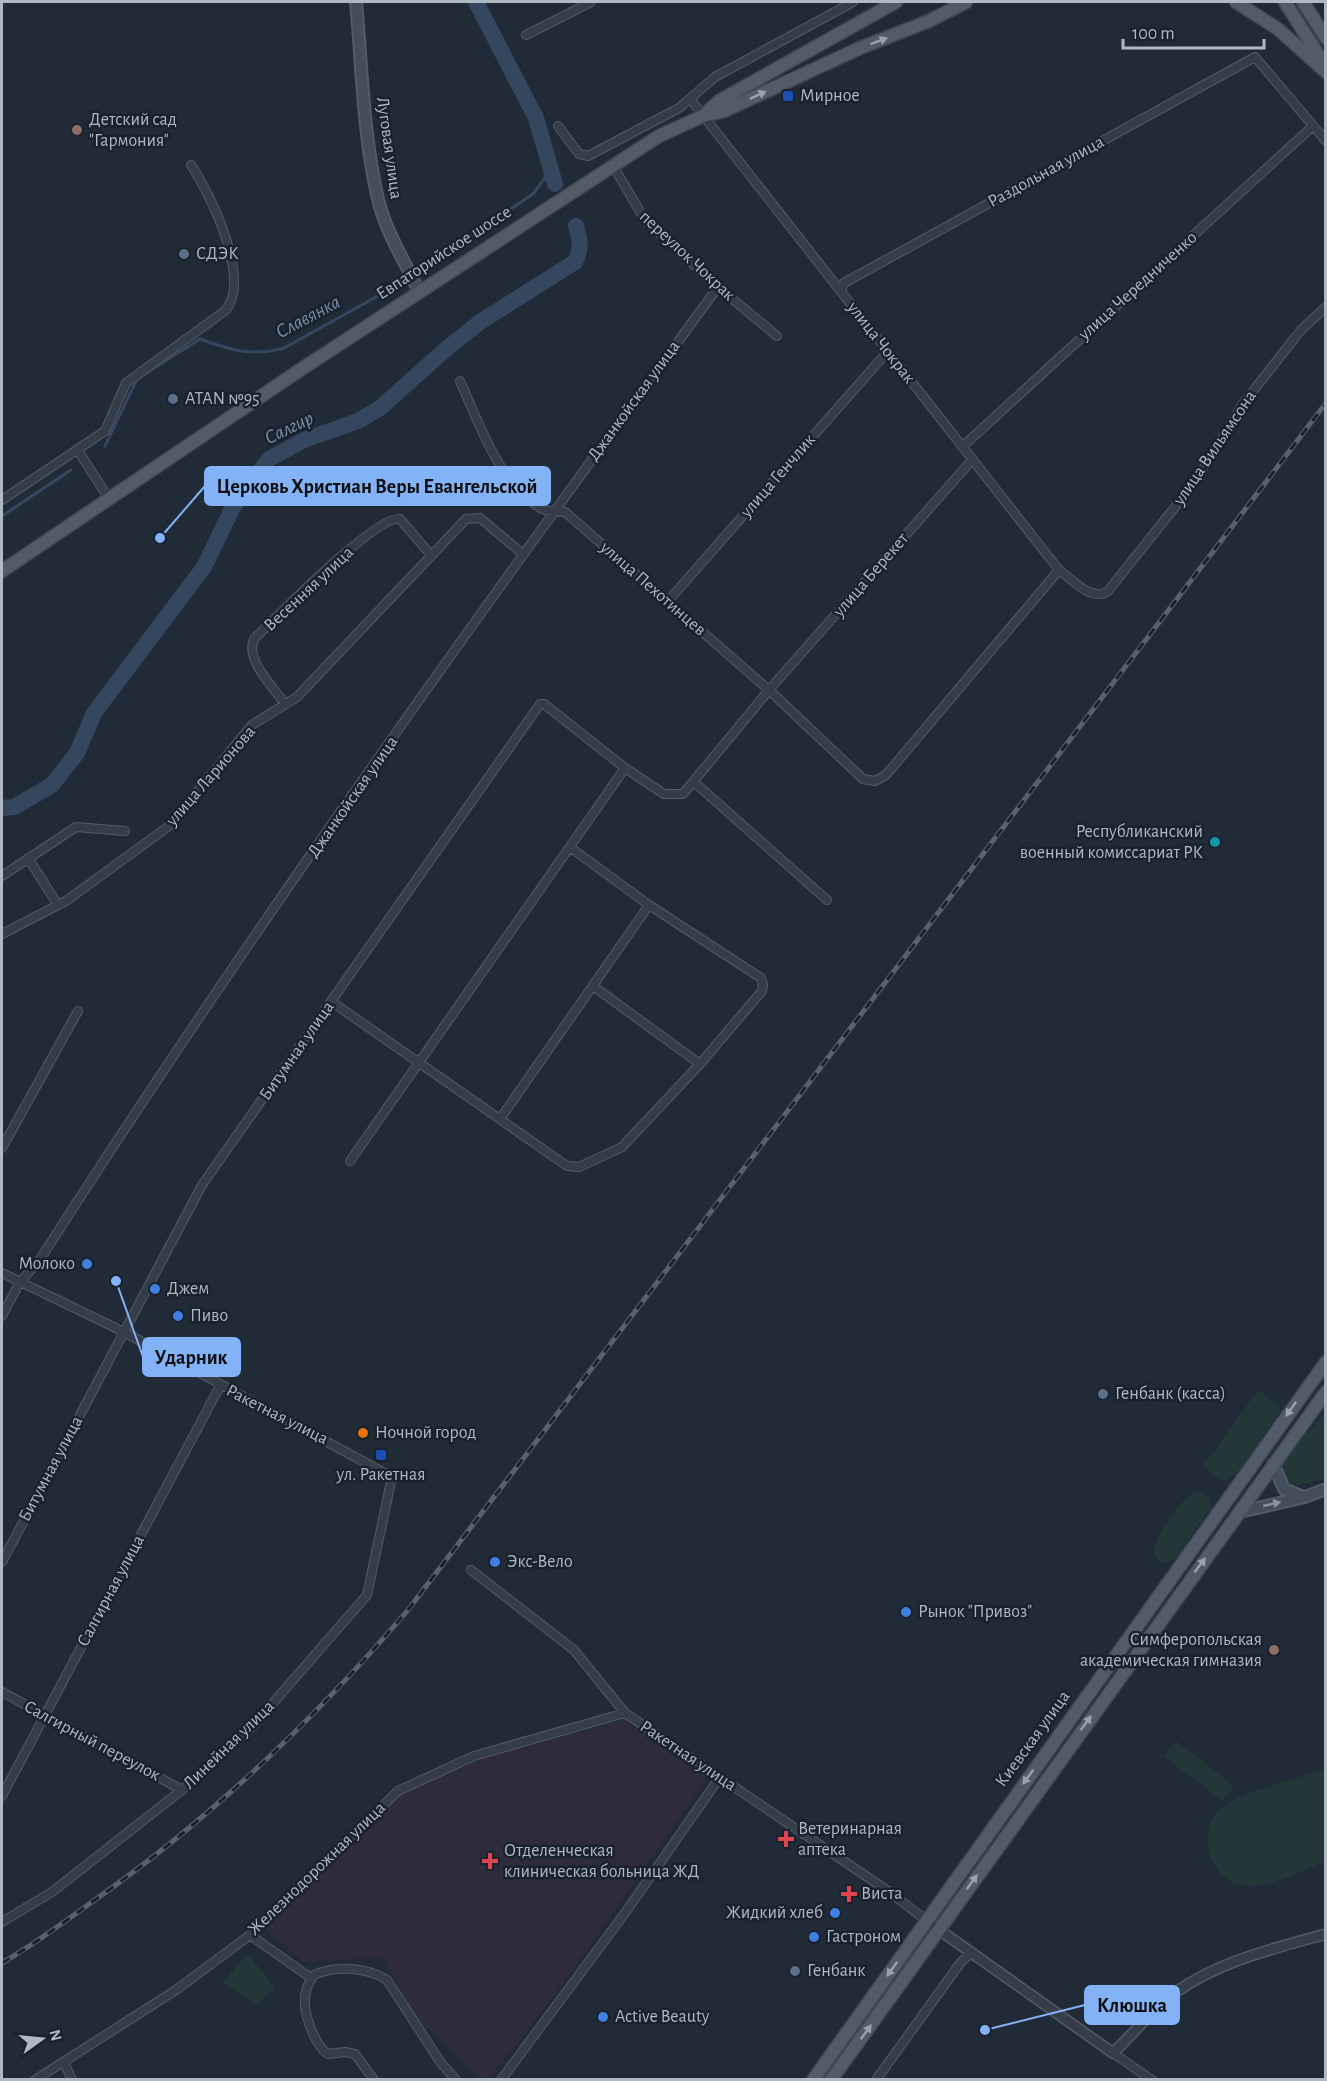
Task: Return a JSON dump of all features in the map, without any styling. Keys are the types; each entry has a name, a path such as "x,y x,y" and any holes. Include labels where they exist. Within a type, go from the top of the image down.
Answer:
{"main road":[{"name":"Луговая улица","path":"356,2 368,132 378,199 394,245 419,292"},
{"name":"Евпаторийское шоссе","path":"703,116 719,101 897,2"},
{"name":"Евпаторийское шоссе","path":"2,571 612,164 658,136 703,116 724,111 860,48 929,21 966,2"},
{"path":"929,21 972,2"},
{"path":"1236,2 1278,29 1326,72"},
{"path":"1285,2 1326,65"},
{"path":"1303,2 1326,38"},
{"path":"1312,2 1326,24"},
{"name":"Киевская улица","path":"813,2079 1326,1362"},
{"name":"Киевская улица","path":"831,2079 1326,1392"},
{"path":"1273,1464 1284,1489 1305,1497"},
{"path":"1240,1512 1305,1497 1326,1489"}],"street":[{"path":"526,35 591,2"},
{"path":"558,126 579,154 588,156 691,100 715,77 853,2"},
{"name":"Раздольная улица","path":"841,291 844,282 1255,57 1313,126"},
{"name":"улица Чокрак","path":"691,100 1059,570 1093,595 1101,596 1108,591"},
{"path":"1313,126 1326,141"},
{"name":"улица Чередниченко","path":"962,447 1313,126"},
{"name":"переулок Чокрак","path":"612,164 645,220 718,287 777,336"},
{"path":"2,500 105,430 126,383 226,310 233,299 234,276 226,242 207,191 191,165"},
{"name":"Джанкойская улица","path":"2,1316 20,1282 39,1261 143,1099 523,554 718,287"},
{"name":"улица Вильямсона","path":"1108,591 1195,482 1242,405 1301,330 1326,307"},
{"name":"улица Генчлик","path":"668,602 888,351"},
{"name":"улица Пехотинцев","path":"460,381 499,464 513,483 543,510 565,512 769,690 863,778 875,781 886,775 1059,570"},
{"path":"77,449 109,499"},
{"name":"улица Берекет","path":"677,796 683,794 694,782 769,690 972,460"},
{"name":"улица Ларионова","path":"2,934 58,905 170,826 252,725 297,697 462,522 475,517 523,554"},
{"name":"Весенняя улица","path":"285,704 254,658 252,643 340,557 389,519 400,519 430,554"},
{"name":"Битумная улица","path":"2,1562 202,1185 540,704 544,704 625,768 664,794 677,796"},
{"path":"350,1161 625,768"},
{"path":"694,782 827,900"},
{"path":"2,876 76,827 124,831"},
{"path":"332,1002 567,1166 579,1167 618,1151 700,1064 762,991 762,981 649,905 570,848"},
{"path":"28,858 58,905"},
{"path":"500,1119 649,905"},
{"path":"593,986 700,1064"},
{"path":"2,1148 78,1011"},
{"name":"Ракетная улица","path":"2,1273 124,1332 220,1386 392,1477"},
{"name":"Салгирная улица","path":"2,1796 220,1386"},
{"name":"Линейная улица","path":"2,1922 52,1892 182,1790 254,1726 367,1595 392,1477"},
{"name":"Ракетная улица","path":"471,1570 574,1650 625,1713 888,1891 938,1929"},
{"name":"Салгирный переулок","path":"2,1692 182,1790"},
{"name":"Железнодорожная улица","path":"35,2079 176,1990 250,1935 398,1791 474,1756 625,1713"},
{"path":"501,2079 575,1983 720,1778"},
{"path":"938,1929 1152,2079"},
{"path":"1113,2053 1174,1993 1190,1983 1239,1960 1326,1934"},
{"path":"250,1935 312,1978"},
{"path":"876,2079 961,1962 972,1952"},
{"path":"374,2079 355,2054 345,2052 328,2054 319,2047 305,2005 312,1978 320,1972 361,1969 375,1972 387,1980 441,2063 456,2079"},
{"path":"64,2062 72,2079"}],"shaded area":[{"name":"Отделенческая клиническая больница ЖД","path":"623,1720 710,1775 567,1978 489,2079 480,2079 416,2017 383,1958 304,1962 264,1928 399,1795 425,1781 479,1760"}],"green space":[{"path":"1258,1390 1279,1405 1281,1411 1237,1473 1228,1479 1220,1480 1203,1466"},
{"path":"1325,1413 1325,1479 1293,1486 1284,1479 1278,1466"},
{"path":"1197,1490 1209,1496 1211,1506 1178,1556 1167,1563 1160,1562 1154,1554 1163,1528 1176,1509"},
{"path":"1176,1741 1234,1786 1223,1801 1164,1757"},
{"path":"1325,1769 1325,1862 1264,1885 1246,1886 1232,1882 1221,1874 1209,1852 1207,1840 1215,1815 1233,1800"},
{"path":"248,1954 275,1988 258,2005 223,1982"}],"waterway":[{"name":"Салгир","path":"476,2 536,118 555,184"},
{"name":"Славянка","path":"423,268 533,194 550,171"},
{"name":"Салгир","path":"2,808 14,807 52,785 77,753 94,713 204,567 233,507 269,459 304,440 358,421 380,408 480,322 575,262 580,244 576,226"},
{"name":"Славянка","path":"105,446 137,379 200,339 242,351 273,351 284,348 396,286"},
{"name":"Славянка","path":"2,516 71,470"}],"railway":[{"path":"2,1963 48,1934 136,1870 219,1802 298,1729 408,1610 1326,403"}],"place":[{"name":"Мирное","path":"788,96"},
{"name":"Детский сад \"Гармония\"","path":"77,130"},
{"name":"СДЭК","path":"184,254"},
{"name":"ATAN №95","path":"173,399"},
{"name":"Церковь Христиан Веры Евангельской","path":"160,538"},
{"name":"Республиканский военный комиссариат РК","path":"1215,842"},
{"name":"Молоко","path":"87,1264"},
{"name":"Ударник","path":"116,1281"},
{"name":"Джем","path":"155,1289"},
{"name":"Пиво","path":"178,1316"},
{"name":"Генбанк (касса)","path":"1103,1394"},
{"name":"Ночной город","path":"363,1433"},
{"name":"ул. Ракетная","path":"381,1455"},
{"name":"Экс-Вело","path":"495,1562"},
{"name":"Рынок \"Привоз\"","path":"906,1612"},
{"name":"Симферопольская академическая гимназия","path":"1274,1650"},
{"name":"Ветеринарная аптека","path":"786,1839"},
{"name":"Отделенческая клиническая больница ЖД","path":"490,1861"},
{"name":"Виста","path":"849,1894"},
{"name":"Жидкий хлеб","path":"835,1913"},
{"name":"Гастроном","path":"814,1937"},
{"name":"Генбанк","path":"795,1971"},
{"name":"Active Beauty","path":"603,2017"},
{"name":"Клюшка","path":"985,2030"}]}
